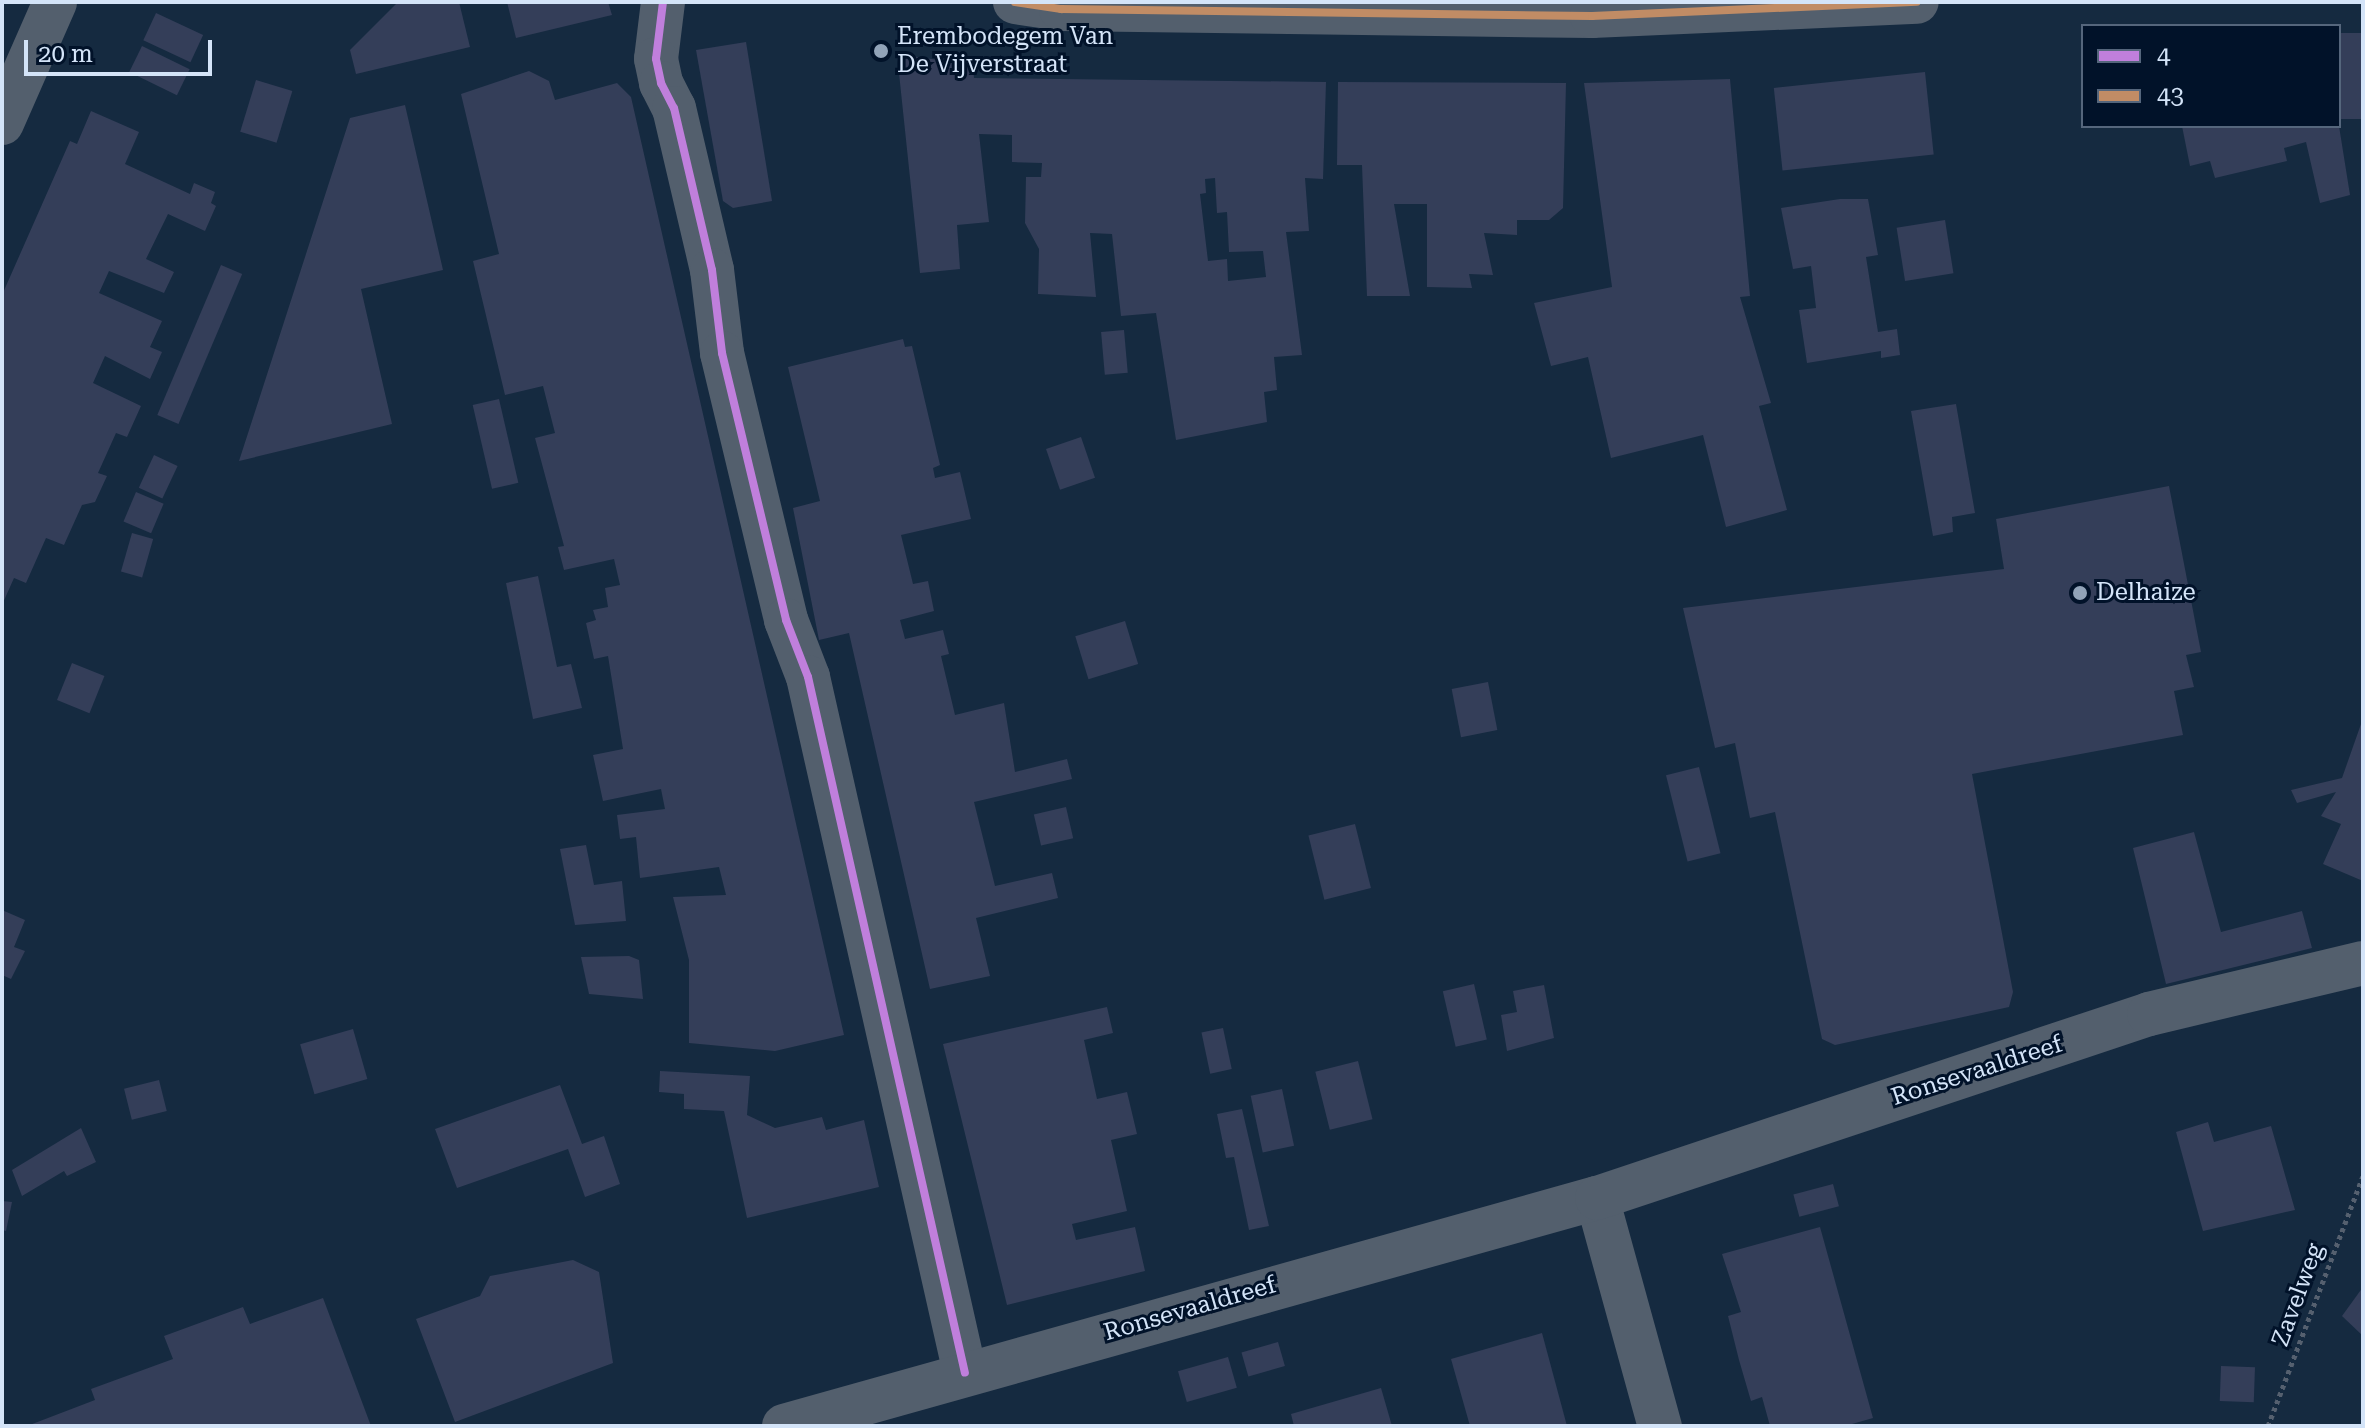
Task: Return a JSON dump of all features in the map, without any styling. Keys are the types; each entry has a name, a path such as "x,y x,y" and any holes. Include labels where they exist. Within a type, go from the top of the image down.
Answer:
{"street":[{"path":"2,123 55,2"},
{"path":"663,2 656,59 661,83 674,108 705,240 722,353 786,620 808,677 965,1373"},
{"path":"1015,2 1061,9 1592,16 1917,2"},
{"name":"Ronsevaaldreef","path":"784,1426 1597,1198 2149,1014 2363,963"},
{"path":"1597,1198 1660,1426"}],"path":[{"name":"Zavelweg","path":"2268,1426 2363,1176"}],"building":[{"path":"398,2 459,2 470,47 356,74 350,50"},
{"path":"507,2 608,2 612,15 516,38"},
{"path":"156,13 203,35 190,62 143,40"},
{"path":"2341,33 2363,33 2363,119 2341,119"},
{"path":"746,42 772,201 733,208 723,201 696,50"},
{"path":"142,46 190,69 177,95 129,72"},
{"path":"897,54 973,65 974,78 1326,82 1323,179 1305,178 1309,231 1286,232 1302,355 1274,357 1277,390 1264,392 1267,422 1176,440 1156,313 1121,316 1112,234 1090,233 1096,297 1038,294 1039,249 1025,223 1026,177 1041,177 1042,163 1012,162 1012,135 979,134 989,222 957,225 960,269 920,273","holes":["1215,178 1217,213 1227,212 1229,252 1263,251 1266,277 1228,281 1227,259 1208,261 1200,194 1206,193 1205,179"]},
{"path":"529,71 549,81 555,100 617,83 631,97 844,1035 775,1051 689,1043 689,960 673,897 726,895 719,867 640,878 636,837 620,839 617,815 665,809 661,789 603,801 593,755 623,749 608,656 594,659 586,623 596,620 593,610 608,607 605,588 620,585 614,559 564,570 558,547 564,546 535,438 555,433 543,386 505,395 473,261 499,254 461,94"},
{"path":"1925,72 1934,155 1783,170 1774,88"},
{"path":"1730,79 1750,296 1740,297 1771,403 1759,406 1787,510 1726,527 1703,435 1611,458 1588,357 1551,366 1534,303 1612,287 1584,83"},
{"path":"256,80 292,91 277,143 240,132"},
{"path":"1338,82 1566,83 1563,208 1549,220 1517,220 1517,235 1484,233 1493,275 1469,274 1472,288 1427,287 1427,204 1394,204 1410,296 1367,296 1362,165 1337,165"},
{"path":"405,105 443,270 361,289 392,424 239,461 350,118"},
{"path":"91,111 139,132 125,164 190,194 194,183 215,192 211,203 216,206 205,231 168,214 146,259 174,272 164,293 109,271 99,293 162,321 150,347 162,352 150,379 105,356 93,383 141,406 127,437 116,433 98,473 107,476 95,502 82,505 64,545 46,538 26,583 14,578 2,605 2,295 70,141 77,144"},
{"path":"2182,128 2339,128 2350,195 2320,203 2306,142 2284,148 2287,161 2215,178 2210,161 2190,166"},
{"path":"1840,199 1868,199 1878,255 1866,257 1878,332 1897,329 1900,355 1881,358 1881,351 1807,363 1799,310 1816,308 1811,266 1793,269 1781,208"},
{"path":"1945,220 1953,273 1905,281 1897,228"},
{"path":"221,265 242,274 178,424 157,415"},
{"path":"1124,330 1128,373 1105,375 1101,332"},
{"path":"903,339 905,347 912,346 940,465 933,468 935,478 960,472 971,519 901,535 913,584 928,581 934,611 900,620 905,639 943,630 949,654 941,656 955,715 1004,703 1015,772 1067,759 1072,779 974,802 995,886 1052,873 1058,898 976,918 990,976 930,989 849,633 819,640 793,508 820,501 788,367"},
{"path":"499,399 518,483 492,489 473,405"},
{"path":"1956,404 1975,513 1952,517 1953,532 1933,536 1911,411"},
{"path":"1081,437 1095,478 1060,490 1046,449"},
{"path":"154,455 178,466 162,499 139,488"},
{"path":"2169,486 2201,652 2186,655 2194,687 2174,691 2183,735 1972,774 2013,992 2009,1007 1835,1045 1822,1039 1775,812 1750,818 1735,743 1715,748 1683,608 2004,569 1996,519"},
{"path":"136,492 164,504 151,533 123,521"},
{"path":"132,533 153,539 142,578 121,571"},
{"path":"538,576 557,667 571,664 582,708 533,719 506,583"},
{"path":"1125,621 1138,664 1088,679 1075,636"},
{"path":"72,663 104,676 89,713 57,700"},
{"path":"1488,682 1497,730 1461,737 1452,689"},
{"path":"2361,724 2363,881 2323,864 2341,824 2321,816 2336,792 2297,803 2291,790 2342,778"},
{"path":"1699,767 1721,853 1688,862 1666,775"},
{"path":"1066,807 1073,838 1041,846 1034,814"},
{"path":"1355,824 1371,888 1324,900 1308,836"},
{"path":"2194,832 2221,932 2302,911 2312,948 2166,984 2133,848"},
{"path":"586,845 594,885 622,881 626,921 575,925 560,849"},
{"path":"2,910 25,920 14,947 25,951 11,979 2,975"},
{"path":"629,956 639,960 643,999 589,994 581,957"},
{"path":"1474,984 1487,1040 1456,1047 1443,991"},
{"path":"1544,985 1554,1038 1507,1051 1501,1015 1517,1012 1513,991"},
{"path":"1107,1007 1113,1033 1084,1040 1097,1099 1127,1092 1137,1134 1111,1140 1127,1211 1072,1224 1076,1240 1135,1227 1145,1271 1007,1305 943,1044"},
{"path":"1223,1028 1232,1069 1210,1074 1201,1033"},
{"path":"353,1029 367,1079 314,1094 300,1044"},
{"path":"1358,1061 1373,1119 1330,1130 1315,1072"},
{"path":"660,1071 750,1076 747,1115 775,1128 822,1117 826,1130 864,1120 879,1187 747,1218 724,1111 684,1109 684,1094 659,1092"},
{"path":"159,1080 167,1111 132,1120 124,1089"},
{"path":"560,1085 582,1144 604,1136 620,1184 585,1197 568,1149 457,1188 435,1129"},
{"path":"1282,1089 1294,1146 1263,1152 1251,1096"},
{"path":"1242,1109 1269,1226 1249,1230 1234,1157 1226,1158 1217,1114"},
{"path":"2208,1122 2214,1142 2271,1126 2295,1210 2203,1231 2176,1132"},
{"path":"81,1128 96,1162 67,1176 64,1171 22,1196 12,1170"},
{"path":"1833,1184 1839,1206 1799,1217 1793,1195"},
{"path":"2,1201 12,1202 6,1231 2,1230"},
{"path":"1820,1227 1873,1418 1845,1426 1770,1426 1762,1397 1751,1401 1739,1360 1728,1316 1741,1312 1722,1254"},
{"path":"573,1260 599,1272 613,1363 455,1422 416,1319 480,1296 490,1276"},
{"path":"2363,1287 2363,1336 2342,1316"},
{"path":"323,1298 371,1426 27,1426 95,1400 91,1389 173,1359 164,1336 243,1307 250,1324"},
{"path":"1542,1333 1567,1426 1470,1426 1451,1359"},
{"path":"1278,1342 1285,1366 1248,1377 1241,1352"},
{"path":"1228,1357 1237,1388 1187,1402 1178,1371"},
{"path":"2221,1366 2255,1367 2254,1402 2220,1401"},
{"path":"1381,1388 1392,1426 1294,1426 1291,1414"}],"transit line":[{"name":"4","path":"663,2 656,59 661,83 674,108 712,270 722,353 786,620 808,677 965,1373"},
{"name":"43","path":"1015,2 1061,9 1592,16 1917,2"}],"place":[{"name":"Erembodegem Van De Vijverstraat","path":"881,51"},
{"name":"Delhaize","path":"2080,593"}]}
